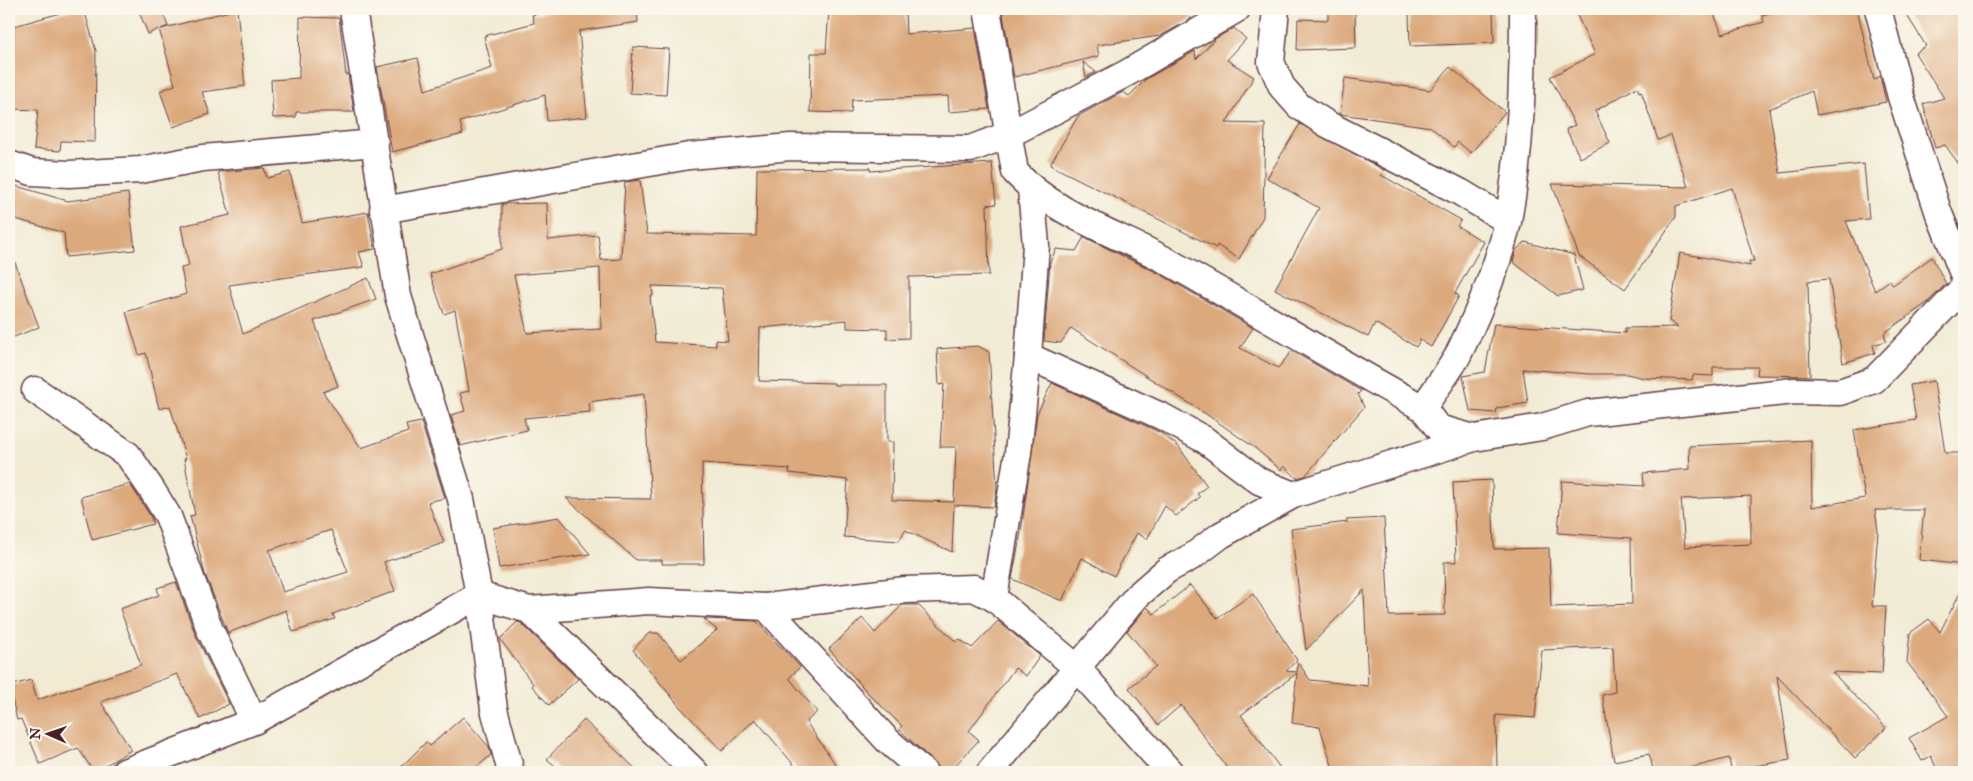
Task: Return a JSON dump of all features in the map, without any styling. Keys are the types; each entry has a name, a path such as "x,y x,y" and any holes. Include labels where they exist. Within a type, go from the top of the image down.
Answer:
{"street":[{"path":"353,9 398,296 408,335 429,392 461,499 479,595 494,709 511,772"},
{"path":"988,9 1015,172 1031,189 1061,208 1165,260 1423,408 1438,428 1474,438"},
{"path":"383,210 689,156 791,147 970,149 1010,134 1127,73 1236,9"},
{"path":"1276,9 1271,62 1282,87 1299,106 1328,124 1460,192 1508,221"},
{"path":"1423,408 1456,358 1482,303 1508,221 1520,127 1523,9"},
{"path":"1878,9 1907,116 1938,211 1964,276"},
{"path":"9,164 32,172 69,174 140,170 203,158 375,143"},
{"path":"994,598 1018,453 1028,356 1036,245 1031,189"},
{"path":"992,772 1137,596 1167,570 1192,556 1221,535 1293,495 1474,438 1542,427 1588,413 1794,391 1840,392 1874,380 1964,287"},
{"path":"1028,356 1163,417 1204,440 1259,481 1293,495"},
{"path":"35,390 128,456 152,490 168,516 210,630 254,721"},
{"path":"124,772 254,721 479,595 529,610 649,601 766,607 905,590 974,588 994,598 1076,668 1170,772"},
{"path":"766,607 887,740 924,772"},
{"path":"529,610 695,772"}],"building":[{"path":"75,9 84,9 96,51 95,142 61,141 60,151 34,149 38,110 13,109 14,26"},
{"path":"138,9 161,9 168,26 161,29 237,9 245,86 202,92 210,114 173,127 160,91 175,85 159,29 148,34"},
{"path":"559,9 637,9 638,22 579,31 587,117 547,121 545,95 460,122 463,134 392,152 377,67 418,58 425,90 492,68 484,36 534,23 532,15"},
{"path":"829,9 905,9 906,34 975,28 989,109 949,112 948,96 852,100 851,113 810,112 811,53 826,53"},
{"path":"1002,9 1189,9 1191,19 1160,36 1097,45 1099,56 1014,77"},
{"path":"1328,9 1355,9 1356,48 1297,50 1298,19 1328,20"},
{"path":"1574,9 1712,9 1722,34 1764,22 1762,15 1785,9 1857,9 1874,80 1880,76 1886,102 1817,115 1812,91 1769,109 1780,173 1864,164 1869,219 1846,221 1875,291 1890,280 1893,285 1932,257 1946,284 1927,303 1884,333 1886,341 1873,345 1875,353 1843,363 1829,279 1808,281 1810,376 1757,375 1758,367 1713,367 1713,376 1693,375 1692,380 1644,378 1627,374 1590,374 1523,369 1528,403 1497,408 1496,413 1470,411 1463,376 1485,372 1494,324 1625,333 1625,328 1678,327 1669,321 1680,253 1750,266 1749,261 1754,261 1732,188 1676,206 1676,217 1625,289 1579,256 1552,184 1688,187 1671,135 1658,140 1641,91 1639,92 1637,87 1595,111 1610,143 1580,158 1566,129 1575,125 1550,77 1595,54"},
{"path":"1903,9 1957,9 1964,21 1964,171 1945,145 1935,148 1923,104 1944,98 1915,53 1926,46"},
{"path":"1493,10 1494,43 1410,46 1409,13"},
{"path":"300,17 339,18 346,75 348,74 354,112 296,112 296,117 273,118 271,80 299,78"},
{"path":"1234,28 1246,39 1227,60 1254,77 1226,123 1265,124 1263,217 1239,259 1217,245 1216,248 1050,165 1078,116 1123,92 1129,96 1146,79 1195,51 1196,59 1216,38"},
{"path":"633,47 669,49 666,95 630,93"},
{"path":"1083,62 1096,72 1086,77"},
{"path":"1450,67 1505,112 1471,153 1458,142 1454,147 1431,127 1340,114 1345,78 1430,90"},
{"path":"1300,124 1384,170 1381,175 1461,220 1457,226 1484,242 1455,293 1459,296 1431,347 1420,340 1416,347 1375,323 1368,337 1275,289 1319,208 1267,178"},
{"path":"992,163 996,204 987,205 989,275 909,277 909,338 887,339 887,329 847,328 847,320 760,328 759,381 834,383 834,385 887,385 887,442 893,442 892,500 954,502 956,447 940,447 944,384 939,385 937,349 978,346 989,352 997,489 994,507 954,505 952,552 905,530 899,541 844,537 848,480 789,473 790,469 702,463 704,564 662,564 662,560 636,560 566,498 651,499 644,394 589,402 590,412 524,418 527,430 460,446 451,415 465,411 460,393 469,391 455,310 444,314 430,274 502,249 502,204 547,203 548,240 598,235 601,260 621,259 625,182 640,180 647,234 756,236 757,169 870,168 870,171","holes":["600,268 601,329 527,333 514,275","652,286 722,288 728,341 716,340 716,346 655,342 650,296 653,296"]},
{"path":"264,168 267,178 290,172 302,223 368,212 375,249 359,252 364,267 229,285 243,334 368,278 376,299 314,321 338,386 323,392 361,448 408,432 406,425 421,422 445,498 428,502 444,543 384,562 395,591 333,614 335,619 293,632 286,610 228,633 205,574 190,516 195,515 184,459 186,459 170,406 159,409 146,353 139,355 126,312 186,294 181,268 189,266 181,226 230,215 218,172","holes":["331,530 348,572 283,592 269,550"]},
{"path":"9,184 68,201 128,193 135,250 66,257 64,233 9,217"},
{"path":"1084,237 1160,274 1253,328 1240,348 1278,368 1292,351 1361,391 1358,394 1364,407 1305,476 1297,478 1284,466 1281,470 1255,448 1206,414 1071,328 1061,343 1044,341 1050,262 1056,249 1076,251"},
{"path":"1525,242 1574,255 1583,290 1558,296 1513,262 1516,250"},
{"path":"9,252 11,252 39,327 9,339"},
{"path":"1934,381 1945,453 1964,453 1964,565 1919,560 1924,510 1875,510 1878,531 1872,606 1886,606 1882,674 1832,672 1886,728 1855,758 1777,676 1790,760 1731,770 1729,758 1675,772 1654,772 1649,754 1614,761 1602,695 1615,692 1613,647 1542,650 1535,718 1496,715 1497,772 1334,772 1320,727 1292,723 1297,673 1241,715 1283,772 1230,772 1181,705 1158,725 1129,688 1156,666 1127,631 1147,607 1154,614 1190,585 1217,618 1253,594 1297,660 1286,671 1297,672 1298,662 1310,680 1368,686 1364,590 1306,650 1291,529 1348,522 1346,520 1384,518 1389,616 1445,615 1444,562 1456,562 1453,482 1492,480 1494,549 1549,548 1551,607 1632,604 1631,538 1558,533 1562,481 1644,486 1643,473 1690,469 1689,446 1811,440 1812,507 1865,498 1854,430 1916,420 1910,385","holes":["1751,496 1751,544 1685,547 1681,499"]},
{"path":"1052,383 1159,432 1178,446 1207,486 1197,494 1200,497 1176,516 1165,506 1147,539 1137,533 1114,576 1082,558 1062,601 1012,579 1021,532 1037,414"},
{"path":"130,484 151,517 153,524 92,540 81,497"},
{"path":"559,517 590,554 499,568 493,528"},
{"path":"176,582 196,636 229,704 200,719 177,674 101,702 131,750 94,772 78,748 40,764 21,719 17,720 9,686 31,680 37,700 141,665 120,609 159,595 157,588"},
{"path":"1964,585 1964,772 1938,772 1931,756 1922,761 1909,738 1948,716 1907,662 1910,633 1929,619 1940,632"},
{"path":"902,605 918,605 956,642 959,639 972,648 998,621 1040,656 1026,676 1015,668 969,731 979,740 949,772 944,772 899,729 902,726 870,695 829,649 862,618 875,633"},
{"path":"704,619 756,621 800,667 789,678 817,712 806,722 841,772 800,772 755,719 722,751 680,707 633,650 649,633 658,633 681,660 717,630"},
{"path":"517,622 521,623 578,679 549,705 532,686 533,684 500,639"},
{"path":"463,717 489,747 491,755 471,772 396,772 426,742 430,746"},
{"path":"584,720 639,772 562,772 547,759"}]}
